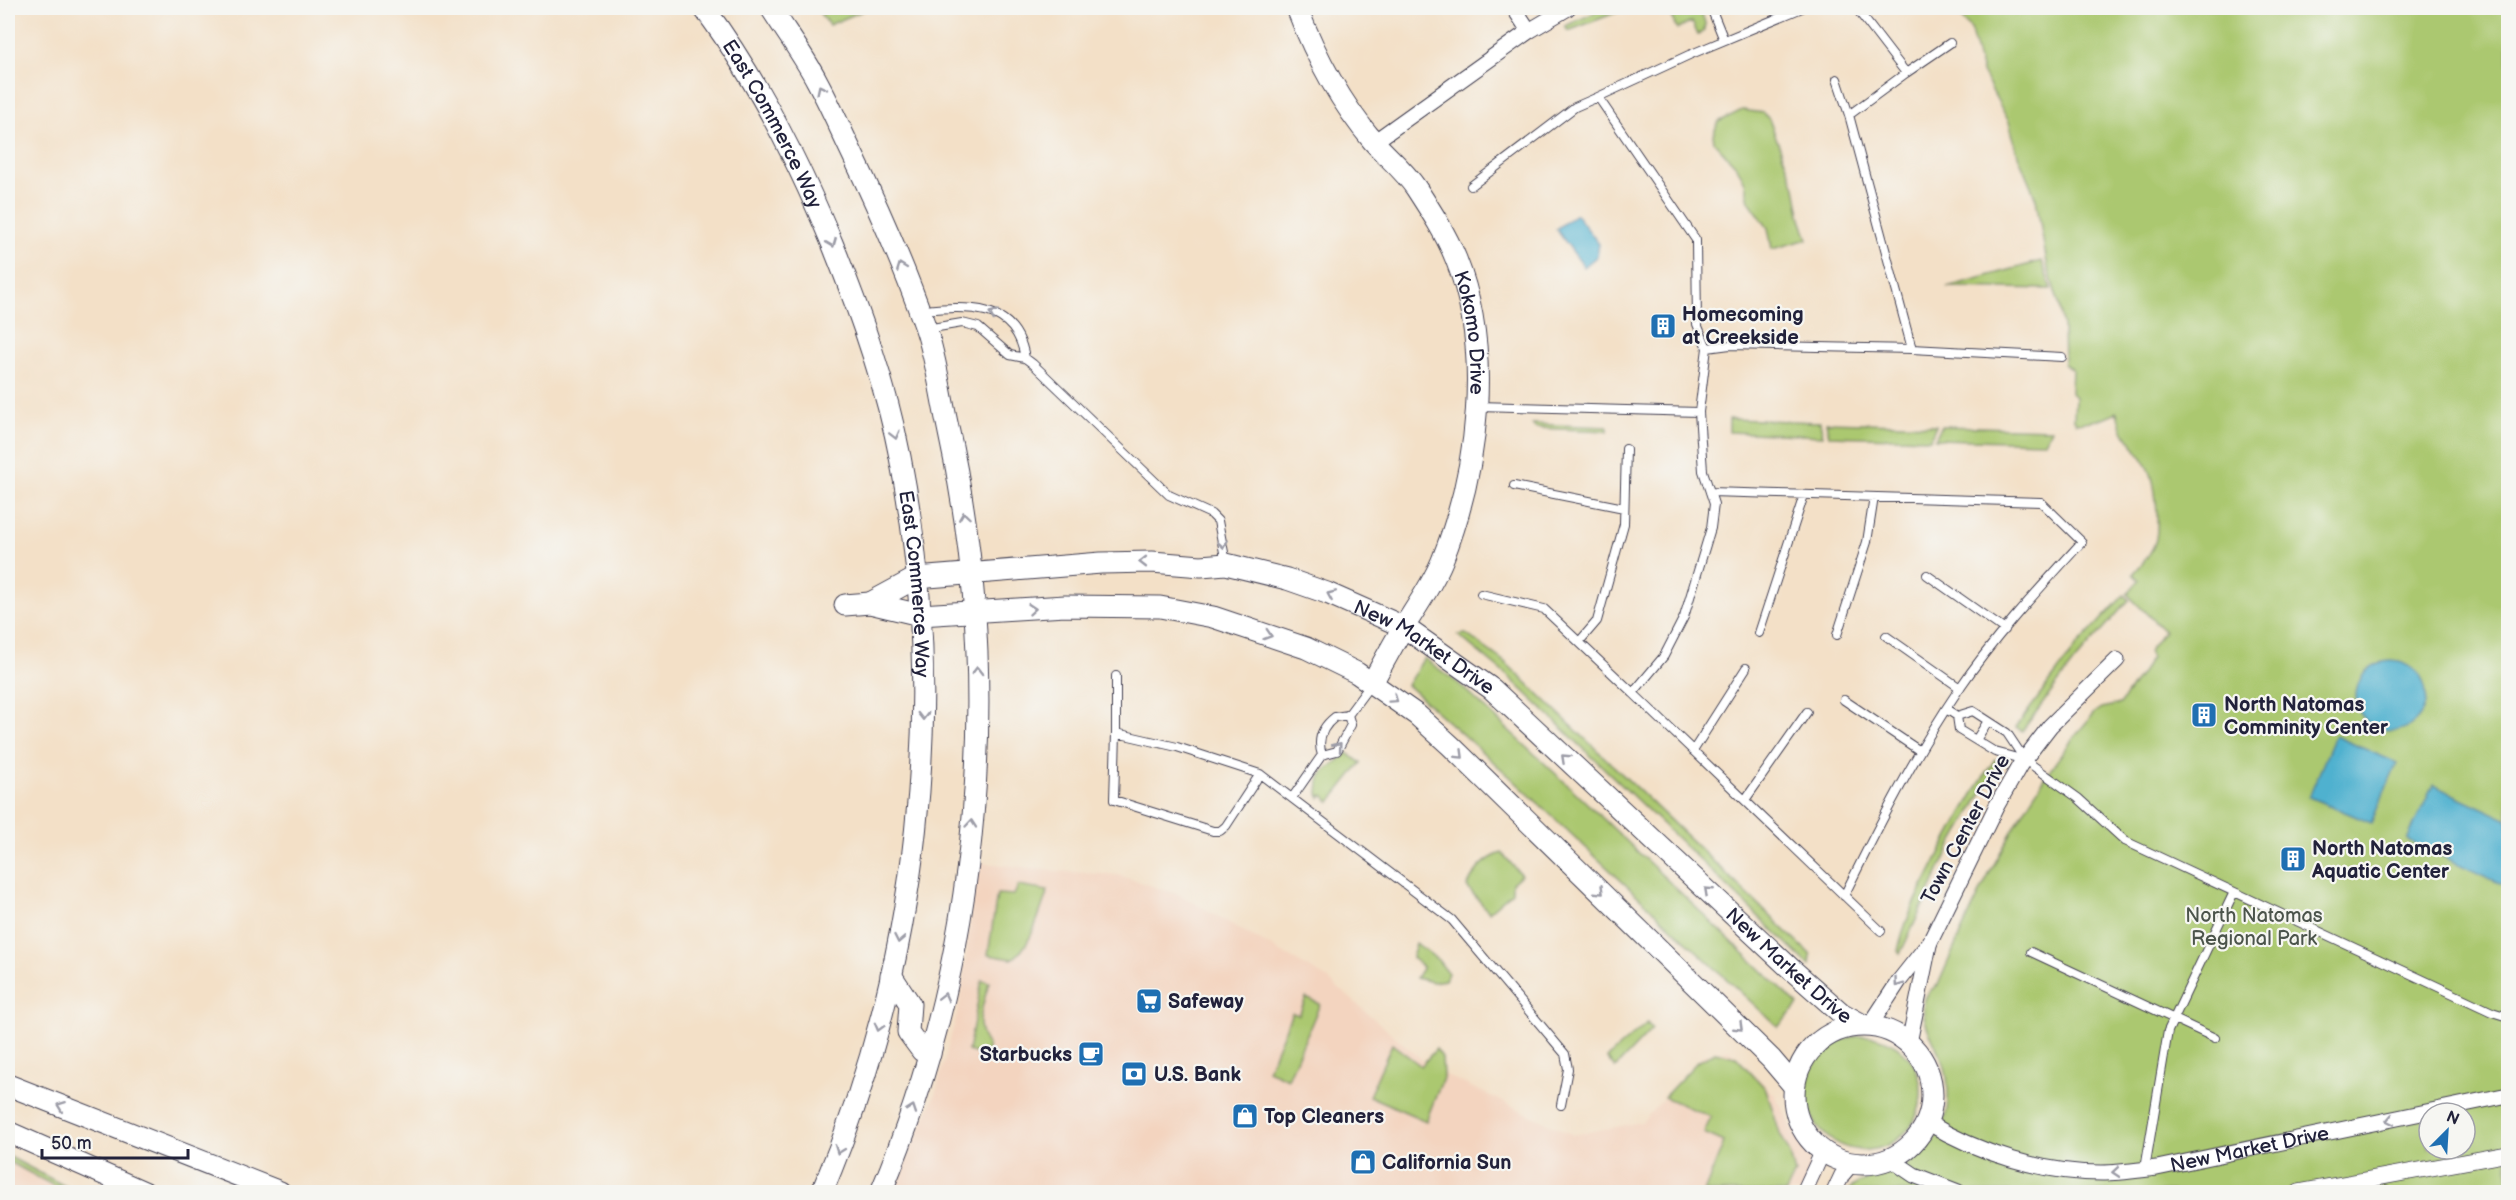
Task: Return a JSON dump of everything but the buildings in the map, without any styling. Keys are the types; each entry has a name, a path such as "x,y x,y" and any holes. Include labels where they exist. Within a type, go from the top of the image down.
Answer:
{"street":[{"name":"East Commerce Way","path":"704,8 769,110 811,192 846,277 881,378 900,457 920,615 923,666 919,801 906,904 891,975 864,1079 822,1192"},
{"path":"771,8 817,81 880,212 922,319 958,472 974,612 977,718 969,856 962,912 930,1054 881,1192"},
{"name":"Kokomo Drive","path":"1297,8 1314,49 1336,88 1374,142 1414,184 1438,220 1456,260 1469,301 1476,344 1476,406 1468,473 1459,509 1442,562 1372,683"},
{"path":"1514,8 1529,30"},
{"path":"1374,142 1529,30 1568,8"},
{"name":"New Market Drive","path":"870,603 916,578 1101,563 1152,562 1201,566 1226,564 1287,579 1317,590 1404,627 1492,690 1791,969 1841,1013 1866,1026"},
{"name":"New Market Drive","path":"845,605 870,603 920,615 1065,606 1160,607 1213,617 1279,638 1357,673 1417,715 1451,746 1772,1059 1794,1086"},
{"name":"Town Center Drive","path":"1866,1026 1930,942 1996,807 2025,760 2050,726 2117,660"},
{"name":"Town Center Drive","path":"1909,1043 1930,942"},
{"path":"891,975 910,1004 908,1032 922,1051 930,1054"},
{"path":"1866,1026 1891,1031 1909,1043 1922,1060 1930,1080 1932,1101 1927,1122 1915,1140 1899,1154 1879,1162 1853,1162 1836,1158 1823,1150 1803,1129 1795,1108 1794,1086 1800,1066 1810,1049 1825,1036 1843,1028 1866,1026"},
{"path":"8,1085 280,1192"},
{"name":"New Market Drive","path":"1927,1122 1955,1139 1989,1152 2063,1170 2102,1173 2145,1169 2508,1095"},
{"path":"8,1132 144,1192"},
{"path":"1804,1192 1823,1150"},
{"path":"2299,1192 2508,1154"},
{"path":"1889,1158 1914,1175 1958,1192"},
{"path":"1834,1192 1842,1175 1853,1162"}],"lane":[{"path":"1711,8 1724,40"},
{"path":"1471,186 1575,107 1724,40 1802,8"},
{"path":"1856,8 1906,73"},
{"path":"1849,115 1950,43"},
{"path":"1837,80 1849,115 1912,348"},
{"path":"1598,97 1696,240 1697,324 1707,348 1699,412 1702,460 1714,504 1711,528 1684,616 1664,656 1633,693"},
{"path":"922,319 978,308 991,312 1008,322 1016,332 1022,341 1025,358"},
{"path":"922,319 978,327 1010,355 1025,358 1168,495 1211,514 1218,521 1226,564"},
{"path":"1707,348 1730,345 1912,348 2062,357"},
{"path":"1476,406 1699,412"},
{"path":"1579,642 1597,621 1624,524 1626,448"},
{"path":"1514,486 1624,508"},
{"path":"1710,492 2041,502 2082,542 2004,630 1960,688 1920,750 1872,838 1844,896"},
{"path":"1759,633 1804,495"},
{"path":"1837,635 1867,542 1874,497"},
{"path":"1927,575 2004,630"},
{"path":"1481,594 1544,609 1881,931"},
{"path":"1886,636 1960,688"},
{"path":"1693,751 1746,668"},
{"path":"1116,676 1114,800 1213,831 1220,831 1226,826 1260,774"},
{"path":"1322,755 1319,740 1323,731 1335,717 1348,715 1372,683"},
{"path":"1844,700 1920,750"},
{"path":"1946,709 1957,716 1959,730 1995,752 2025,760"},
{"path":"1957,716 1973,711 2007,733 2025,760 2078,798 2126,841 2492,1012 2508,1017"},
{"path":"1745,800 1807,712"},
{"path":"1292,798 1322,755 1337,751 1351,725 1348,715"},
{"path":"1976,740 1988,721"},
{"path":"1116,733 1177,747 1260,774 1452,920 1565,1054 1568,1069 1562,1105"},
{"path":"2145,1169 2168,1031 2234,892"},
{"path":"2031,952 2215,1038"}],"shaded area":[{"path":"977,862 1055,871 1118,875 1180,895 1325,977 1433,1069 1573,1135 1642,1122 1704,1055 1729,1050 1775,1095 1819,1177 1813,1192 892,1192 935,1095 961,999"},
{"path":"8,1160 81,1192 8,1192"}],"green space":[{"path":"816,8 869,8 829,25"},
{"path":"1605,8 1628,8 1568,31 1565,26"},
{"path":"1667,8 1699,8 1705,23 1704,29 1698,35 1692,22 1677,29"},
{"name":"North Natomas Regional Park","path":"1952,8 2508,8 2508,1192 1846,1192 1865,1180 1908,1164 1924,1152 1936,1136 1945,1118 1948,1088 1945,1067 1924,1014 1924,1003 1928,993 1938,985 1970,913 2006,842 2047,774 2095,712 2101,708 2120,704 2151,658 2148,651 2164,631 2127,594 2139,580 2133,574 2155,544 2156,503 2151,475 2122,428 2117,412 2098,420 2077,423 2074,420 2075,397 2071,393 2072,369 2064,364 2063,326 2048,269 2036,199 2018,155 2009,122 1982,72 1970,28"},
{"path":"1742,110 1763,113 1769,119 1795,187 1801,219 1808,239 1772,249 1768,228 1749,201 1745,183 1737,167 1714,142 1713,135 1718,122"},
{"path":"2042,261 2051,289 1947,287"},
{"path":"1729,419 1820,422 1823,436 1729,432"},
{"path":"1826,422 1936,425 1930,439 1829,436"},
{"path":"1532,424 1608,427 1608,431 1535,428"},
{"path":"1941,426 2051,429 2045,442 1935,439"},
{"path":"2124,595 2129,600 2074,662 2022,731 2016,727 2077,646"},
{"path":"1466,634 1505,662 1811,955 1810,966 1510,678 1458,635"},
{"path":"1424,658 1459,684 1798,1005 1778,1027 1508,775 1407,685"},
{"path":"1347,753 1361,763 1330,802 1323,795 1320,798 1318,788 1321,776"},
{"path":"1995,759 2000,763 1951,846 1900,954 1898,951 1900,941 1914,904 1943,847"},
{"path":"1502,853 1521,875 1512,883 1512,892 1489,912 1467,887 1481,866 1490,858"},
{"path":"1018,886 1048,891 1030,938 1012,959 988,955 997,894 1014,895"},
{"path":"1416,943 1438,960 1448,973 1445,980 1433,982 1416,978 1423,967 1412,958"},
{"path":"982,980 989,982 980,1023 983,1038 988,1045 988,1057 968,1051"},
{"path":"1306,998 1320,1004 1288,1079 1268,1070 1292,1013 1299,1015"},
{"path":"1647,1023 1652,1029 1615,1068 1607,1058"},
{"path":"1864,1036 1886,1040 1905,1052 1917,1071 1921,1093 1917,1115 1905,1134 1886,1146 1864,1150 1842,1146 1823,1134 1811,1115 1807,1093 1811,1071 1823,1052 1842,1040"},
{"path":"1392,1044 1421,1066 1436,1049 1442,1057 1443,1078 1426,1121 1369,1096"},
{"path":"1715,1052 1736,1057 1766,1089 1795,1173 1786,1192 1704,1192 1724,1142 1704,1133 1711,1117 1664,1097 1696,1063"},
{"path":"8,1156 76,1192 65,1192 8,1161"}],"water":[{"path":"1576,214 1599,244 1597,256 1584,267 1556,229"},
{"path":"2391,661 2404,664 2416,671 2423,683 2426,696 2423,709 2416,721 2404,728 2391,731 2378,728 2366,721 2359,709 2356,696 2359,683 2366,671 2378,664"},
{"path":"2335,736 2397,763 2371,823 2309,797"},
{"path":"2433,785 2508,820 2508,887 2407,840"}],"place":[{"name":"Homecoming at Creekside","path":"1663,326"},
{"name":"North Natomas Comminity Center","path":"2204,715"},
{"name":"North Natomas Aquatic Center","path":"2293,859"},
{"name":"Safeway","path":"1149,1001"},
{"name":"Starbucks","path":"1091,1054"},
{"name":"U.S. Bank","path":"1134,1074"},
{"name":"Top Cleaners","path":"1245,1116"},
{"name":"California Sun","path":"1363,1162"}]}
